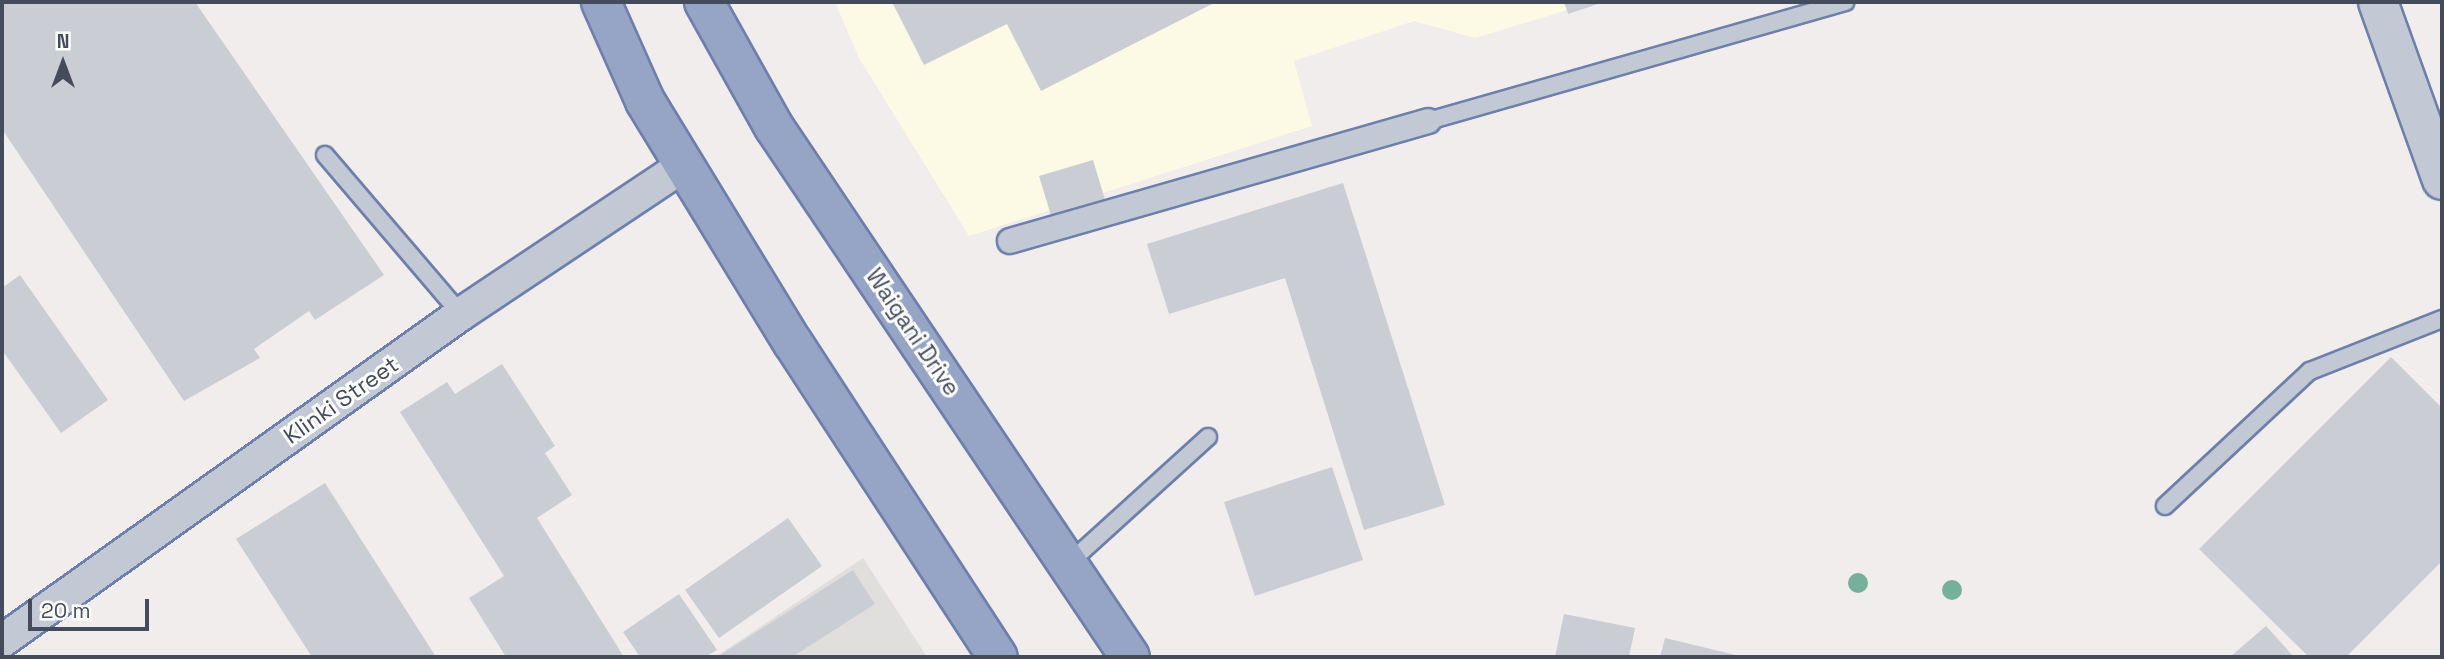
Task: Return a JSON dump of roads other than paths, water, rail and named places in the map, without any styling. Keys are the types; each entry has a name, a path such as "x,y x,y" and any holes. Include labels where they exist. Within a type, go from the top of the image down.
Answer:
{"highway":[{"path":"601,2 645,101 793,342 998,657"},
{"name":"Waigani Drive","path":"704,2 774,127 1130,657"}],"street":[{"path":"2378,2 2442,180"},
{"path":"1010,241 1428,121"},
{"name":"Klinki Street","path":"2,641 461,314 684,165"}],"lane":[{"path":"1428,121 1845,2"},
{"path":"325,155 461,314"},
{"path":"2165,506 2310,371 2442,320"},
{"path":"1068,564 1208,437"}]}
